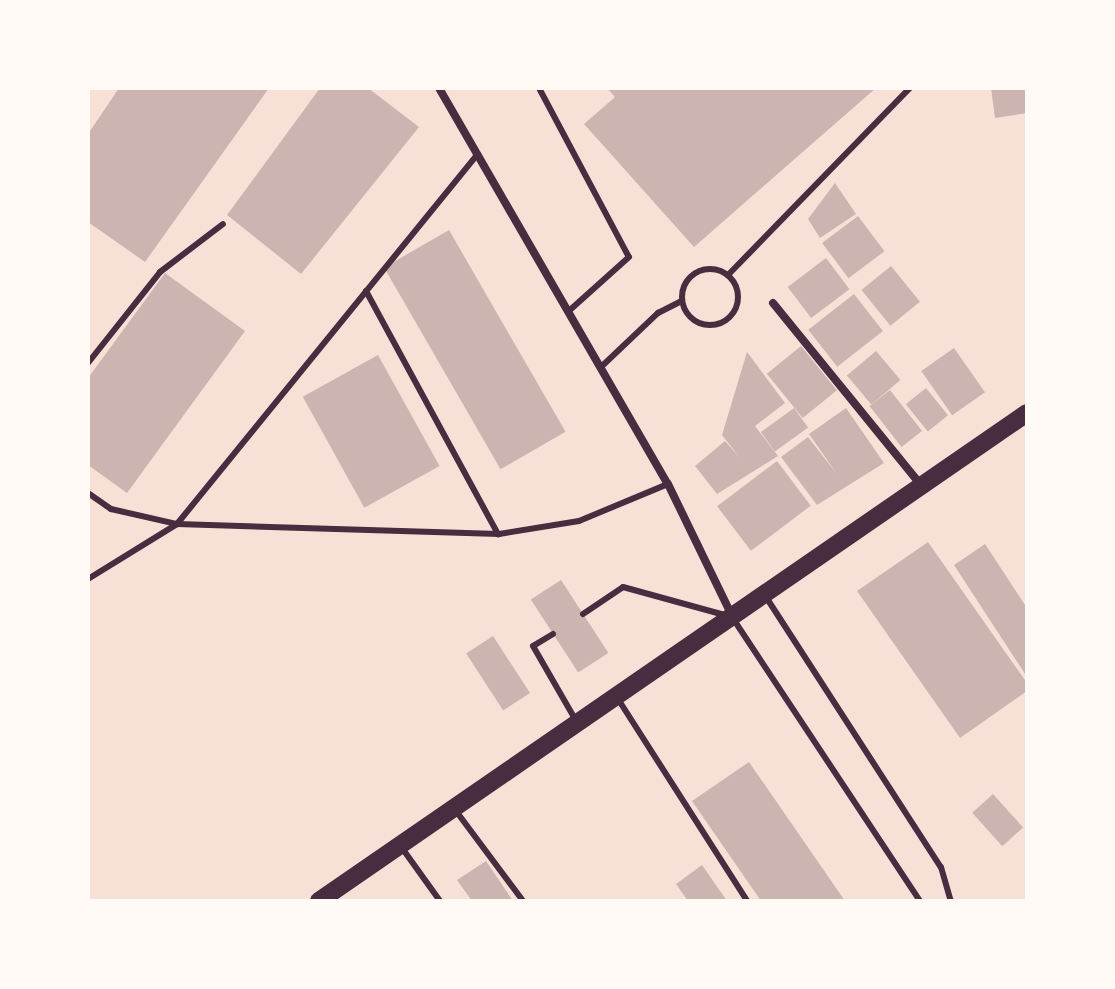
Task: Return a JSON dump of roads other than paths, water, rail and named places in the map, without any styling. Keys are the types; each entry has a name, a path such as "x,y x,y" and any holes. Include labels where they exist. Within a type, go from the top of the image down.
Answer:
{"highway":[{"path":"319,901 1027,413"}],"street":[{"path":"439,88 668,484 732,617"},
{"path":"773,303 921,486"}],"lane":[{"path":"539,88 629,257 570,310"},
{"path":"601,367 658,313 682,301 696,273 728,275 910,88"},
{"path":"88,579 177,524 478,154"},
{"path":"88,363 160,272 223,224"},
{"path":"682,301 703,324 724,322 738,294 728,275"},
{"path":"366,291 499,534"},
{"path":"88,493 111,509 177,524 499,534 579,521 668,484"},
{"path":"583,614 623,587 732,617 920,901"},
{"path":"764,594 941,867 951,901"},
{"path":"553,634 533,646 577,723"},
{"path":"616,696 747,901"},
{"path":"454,807 523,901"},
{"path":"400,845 440,901"}]}
